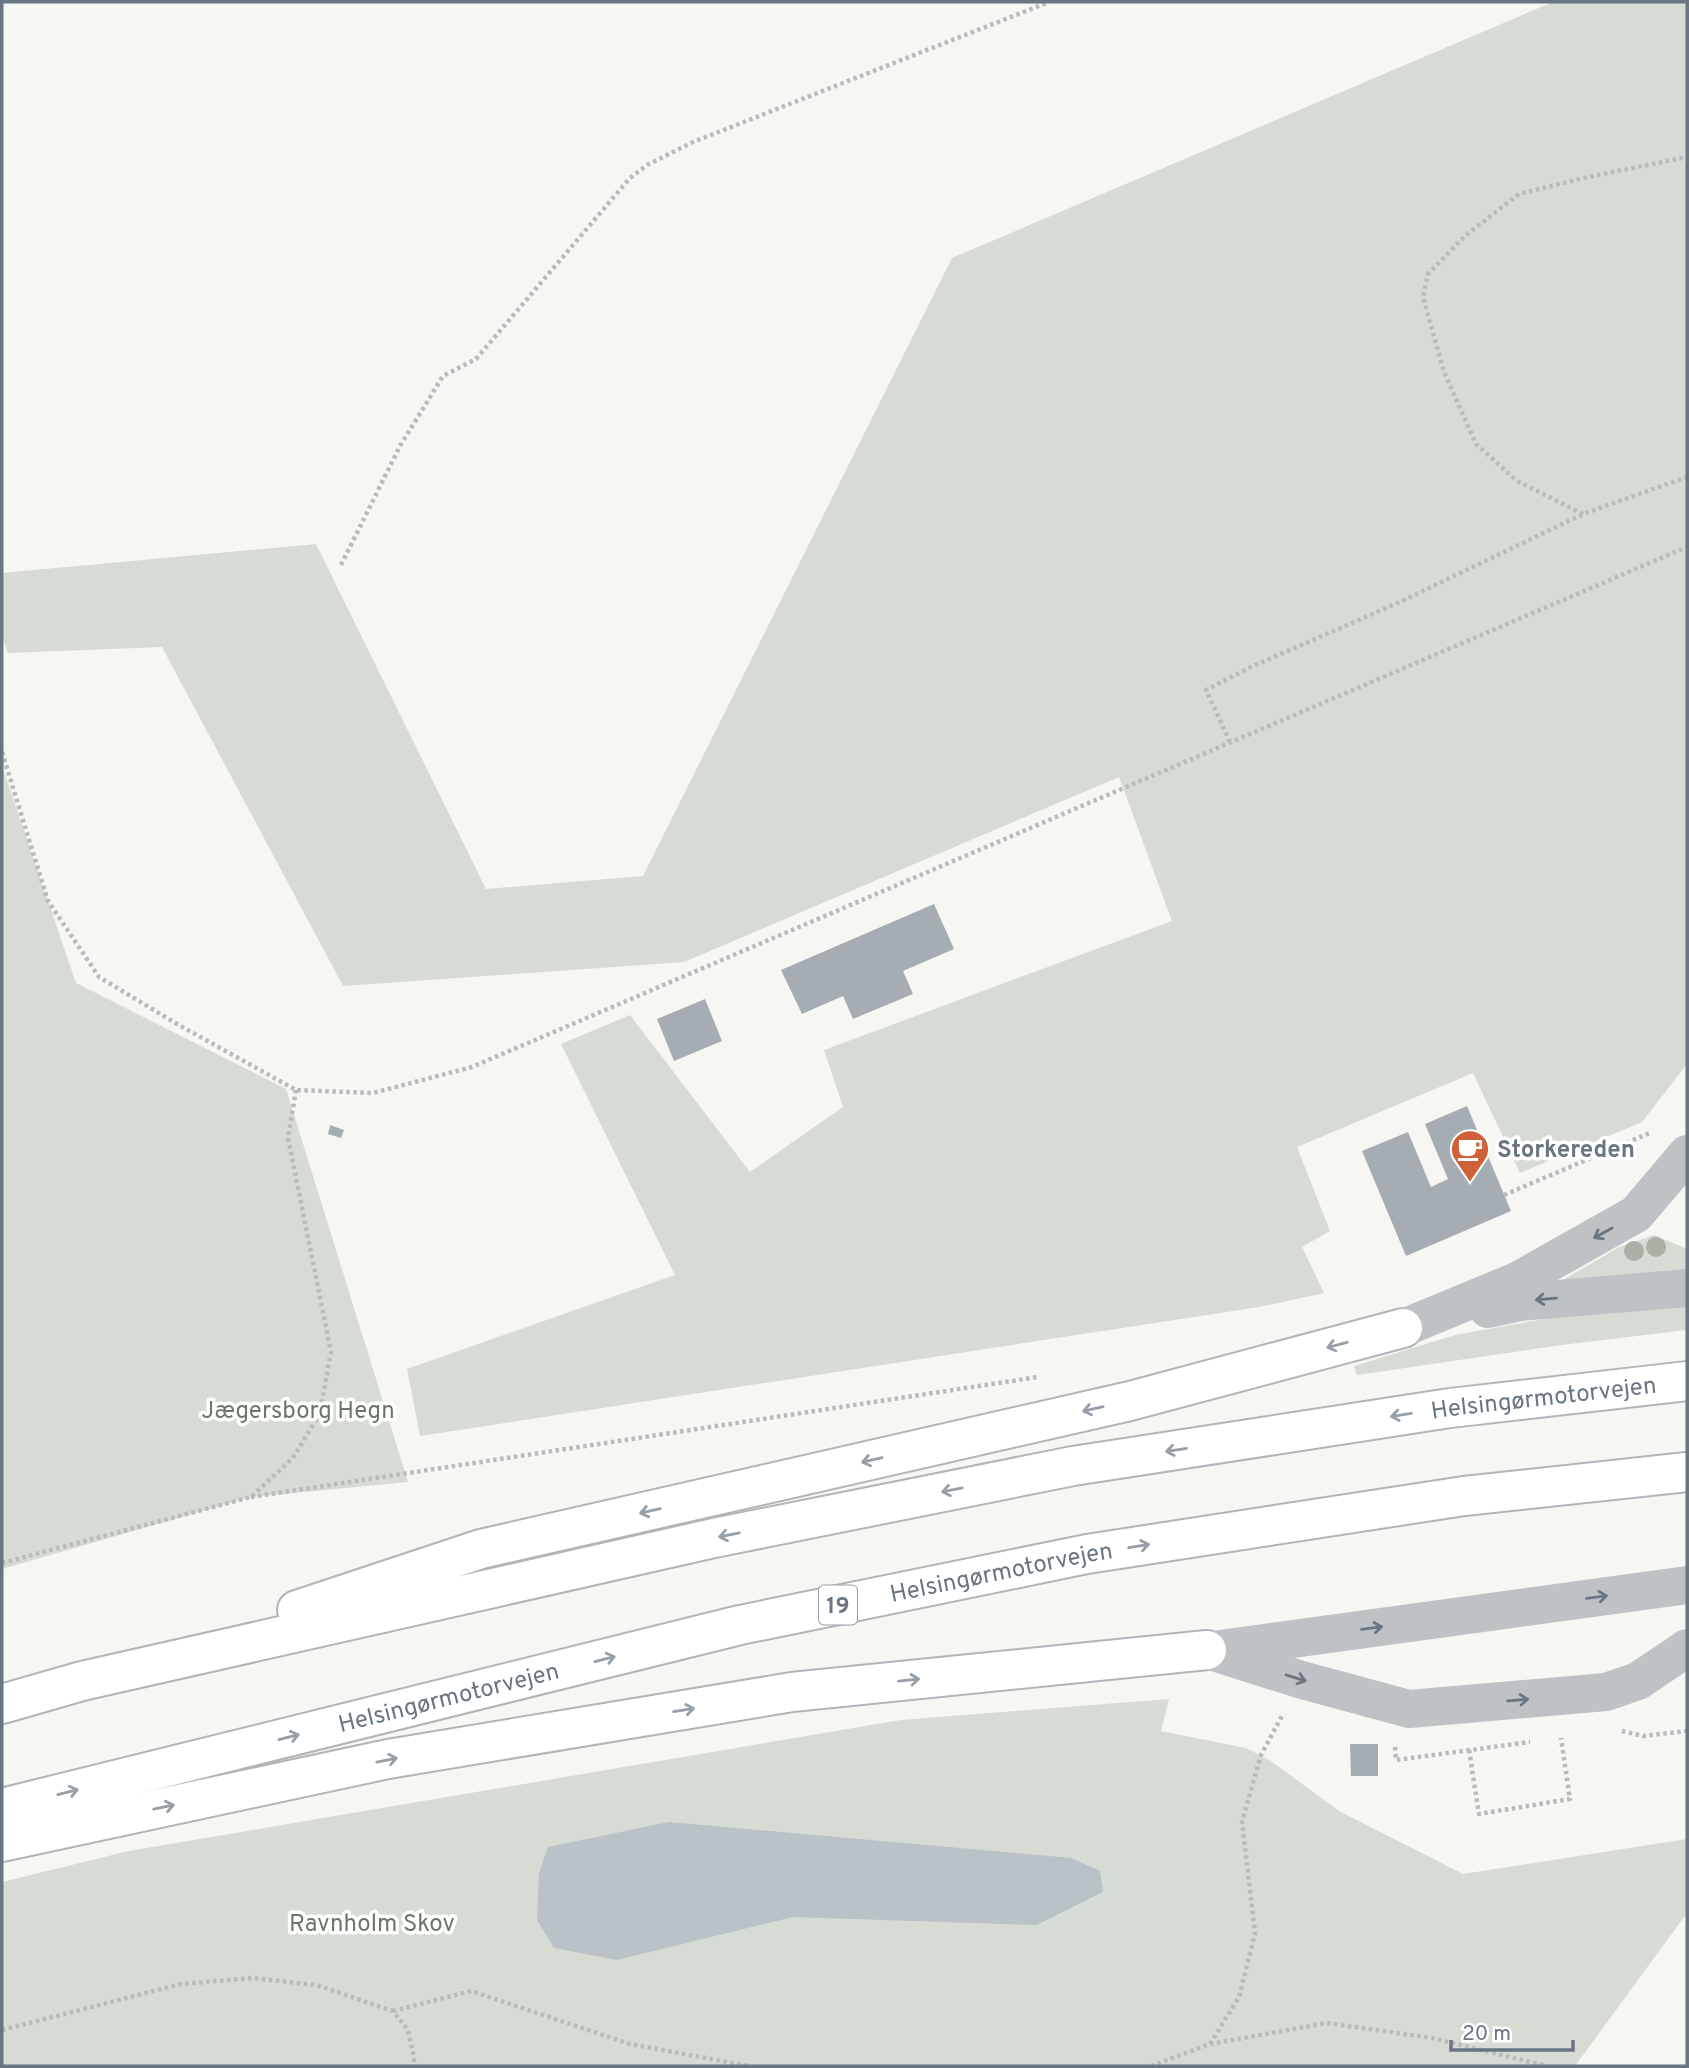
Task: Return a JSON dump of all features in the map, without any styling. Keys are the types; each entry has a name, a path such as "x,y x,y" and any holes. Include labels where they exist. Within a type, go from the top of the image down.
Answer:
{"highway":[{"path":"82,1681 481,1549 1129,1401 1403,1328"},
{"name":"Helsingørmotorvejen","path":"2,1704 82,1681 714,1538 1073,1466 1450,1408 1687,1381"},
{"name":"Helsingørmotorvejen","path":"2,1808 740,1626 1087,1554 1464,1496 1687,1472"},
{"path":"2,1842 388,1759 792,1692 1207,1650"}],"lane":[{"path":"1636,1214 1675,1141"},
{"path":"1403,1328 1517,1280 1666,1198 1687,1191"},
{"path":"1403,1328 1521,1302 1687,1287"},
{"path":"1207,1650 1687,1585"},
{"path":"1207,1650 1301,1680 1409,1709 1606,1692 1638,1681 1687,1648"}],"path":[{"path":"341,565 400,446 443,376 476,359 630,178 647,165 692,142 1049,2"},
{"path":"1583,514 1517,481 1476,444 1444,372 1423,297 1428,274 1465,236 1519,194 1687,157"},
{"path":"1230,742 1206,690 1251,667 1400,602 1583,514 1687,477"},
{"path":"2,752 48,901 99,977 296,1090 373,1093 472,1067 1687,547"},
{"path":"251,1497 293,1458 320,1413 331,1352 288,1138 296,1090"},
{"path":"1504,1195 1675,1141"},
{"path":"2,1563 251,1497 1049,1376"},
{"path":"1210,2043 1239,1997 1255,1933 1242,1821 1261,1755 1301,1680"},
{"path":"1469,1750 1479,1814 1570,1799 1561,1738"},
{"path":"2,2030 181,1984 252,1978 316,1985 393,2011 471,1991 630,2045 749,2066"},
{"path":"393,2011 408,2030 414,2066"},
{"path":"1151,2066 1210,2043 1327,2023 1432,2038 1547,2066"}],"green space":[{"path":"1553,2 1687,2 1687,1064 1642,1122 1520,1173 1473,1073 1297,1147 1330,1231 1302,1247 1324,1293 1259,1307 420,1436 407,1369 675,1275 561,1044 630,1015 750,1172 843,1107 824,1050 1172,921 1119,777 684,962 343,986 162,647 8,653 2,636 2,573 316,544 486,889 643,876 952,258"},
{"name":"Jægersborg Hegn","path":"2,766 76,983 286,1089 408,1482 251,1497 2,1569"},
{"path":"1654,1235 1687,1249 1687,1273 1556,1284 1619,1247"},
{"path":"1687,1306 1687,1330 1561,1345 1357,1375 1354,1366 1455,1335 1560,1316"},
{"name":"Ravnholm Skov","path":"1169,1699 1161,1731 1246,1748 1271,1761 1339,1811 1463,1874 1687,1839 1687,1913 1575,2066 2,2066 2,1882 129,1851 901,1720"}],"shaded area":[{"path":"669,1822 1071,1858 1100,1871 1103,1892 1037,1925 793,1917 617,1960 554,1948 537,1920 539,1873 548,1847"}],"building":[{"path":"934,904 954,949 903,971 913,994 853,1019 843,996 802,1014 781,970"},
{"path":"705,999 722,1041 674,1061 657,1019"},
{"name":"Storkereden","path":"1467,1106 1511,1211 1406,1256 1362,1151 1408,1132 1431,1187 1448,1179 1425,1124"},
{"path":"330,1125 344,1130 341,1138 328,1134"},
{"path":"1350,1744 1378,1744 1378,1776 1351,1776"}],"place":[{"name":"Storkereden","path":"1470,1183"}]}
